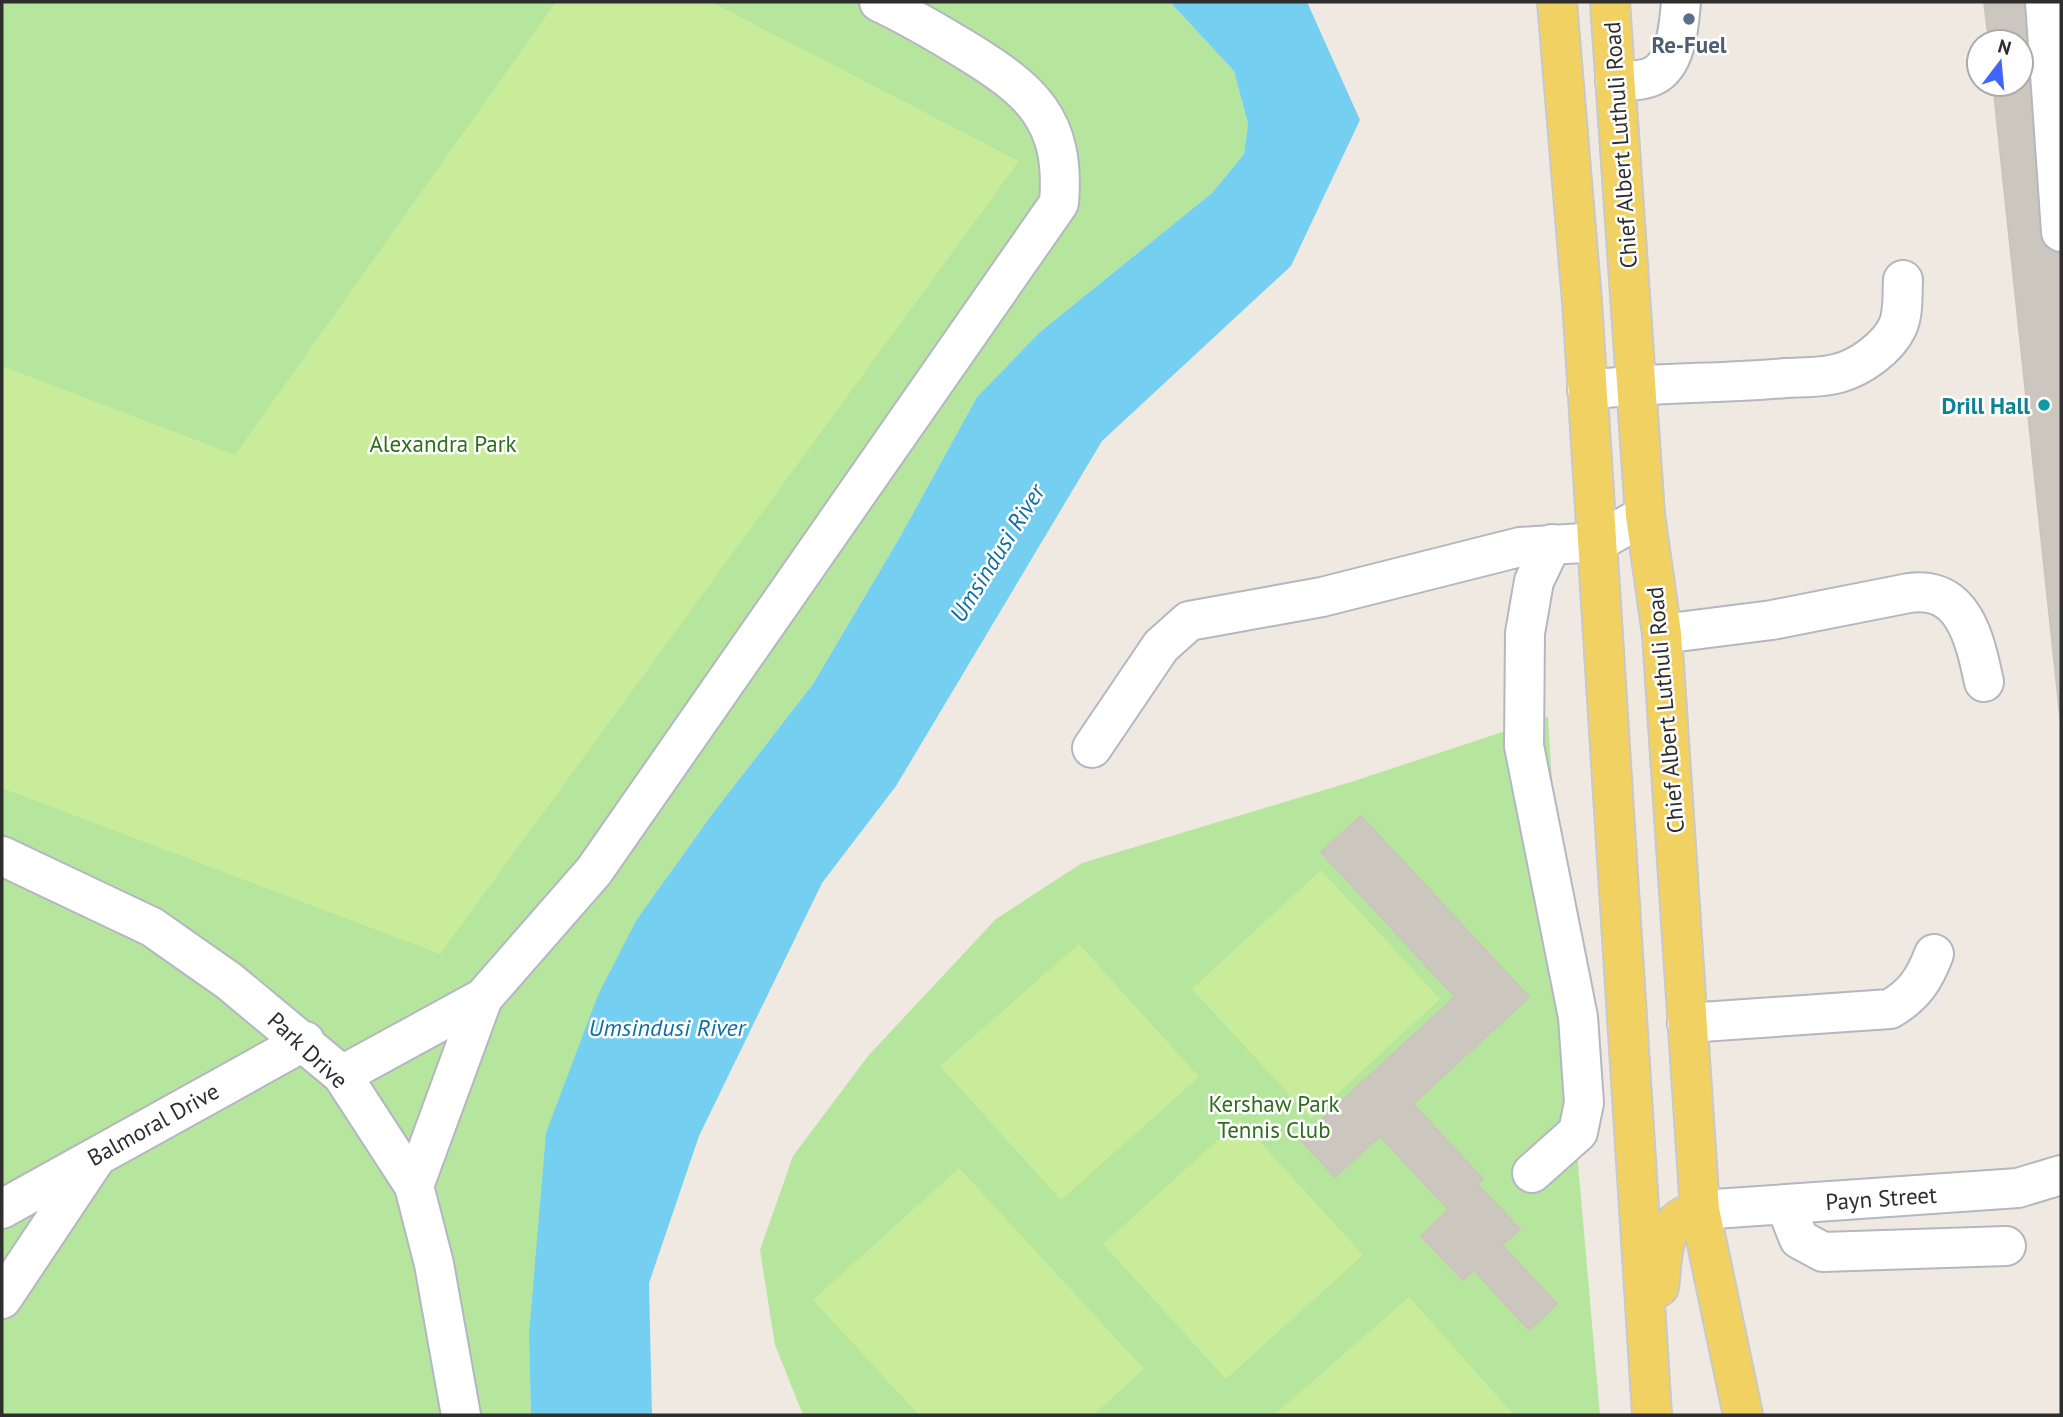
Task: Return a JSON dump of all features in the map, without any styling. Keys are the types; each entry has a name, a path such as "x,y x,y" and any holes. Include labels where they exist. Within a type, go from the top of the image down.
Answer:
{"main road":[{"path":"1557,2 1598,542 1650,1399"},
{"name":"Chief Albert Luthuli Road","path":"1610,2 1639,384 1645,515 1662,634 1700,1210 1743,1415"},
{"path":"1650,1399 1666,1237 1679,1217 1700,1210"}],"street":[{"path":"342,1075 483,998 594,871 1059,203 1061,175 1056,145 1038,105 1012,78 917,20 879,2"},
{"path":"1615,81 1654,76 1662,69 1676,40 1681,2"},
{"path":"2045,2 2061,232"},
{"path":"1587,390 1639,384 1748,381 1838,373 1858,365 1883,346 1897,328 1902,312 1903,280"},
{"path":"1092,748 1161,646 1189,621 1322,597 1520,547 1598,542 1645,515"},
{"path":"1532,1173 1578,1132 1584,1103 1577,1017 1524,747 1525,633 1534,581 1552,544"},
{"path":"1662,634 1772,620 1929,592 1949,600 1959,610 1973,637 1984,682"},
{"name":"Park Drive","path":"2,856 152,927 229,981 305,1041 342,1075 414,1186 434,1264 461,1415"},
{"path":"1688,1023 1891,1009 1909,998 1924,979 1934,954"},
{"path":"414,1186 483,998"},
{"name":"Balmoral Drive","path":"2,1209 305,1041"},
{"path":"2,1299 97,1155"},
{"name":"Payn Street","path":"1700,1210 2018,1188 2061,1175"},
{"path":"1785,1204 1799,1239 1823,1252 2006,1246"}],"green space":[{"name":"Alexandra Park","path":"2,2 1170,2 1234,71 1248,124 1244,154 1212,193 1040,332 977,397 900,537 813,684 713,813 637,919 529,1335 531,1415 2,1415"},
{"path":"556,2 711,2 1019,161 440,954 2,788 2,366 235,455"},
{"name":"Kershaw Park Tennis Club","path":"1548,717 1570,1072 1600,1415 803,1415 775,1345 760,1250 793,1156 868,1056 996,919 1082,863 1351,782"},
{"path":"1321,870 1440,999 1311,1118 1192,989"},
{"path":"1079,944 1199,1077 1061,1200 940,1066"},
{"path":"1240,1120 1363,1255 1226,1379 1103,1244"},
{"path":"959,1168 1144,1369 1093,1415 919,1415 813,1300"},
{"path":"1409,1297 1514,1415 1274,1415"}],"water":[{"name":"Umsindusi River","path":"1170,2 1307,2 1360,120 1291,266 1102,441 896,786 822,883 699,1136 649,1283 652,1415 531,1415 529,1335 546,1133 598,995 637,919 713,813 813,684 900,537 977,397 1040,332 1212,193 1244,154 1248,124 1234,71"}],"building":[{"name":"Drill Hall","path":"1984,2 2061,2 2061,725 1994,98 2035,98 2035,28 1987,28"},
{"path":"1361,816 1529,997 1413,1104 1483,1179 1449,1210 1380,1136 1335,1177 1300,1139 1455,997 1321,852"},
{"path":"1477,1184 1520,1229 1502,1245 1557,1304 1529,1330 1474,1270 1463,1280 1421,1236"}],"place":[{"name":"Re-Fuel","path":"1689,19"},
{"name":"Drill Hall","path":"2044,405"}]}
